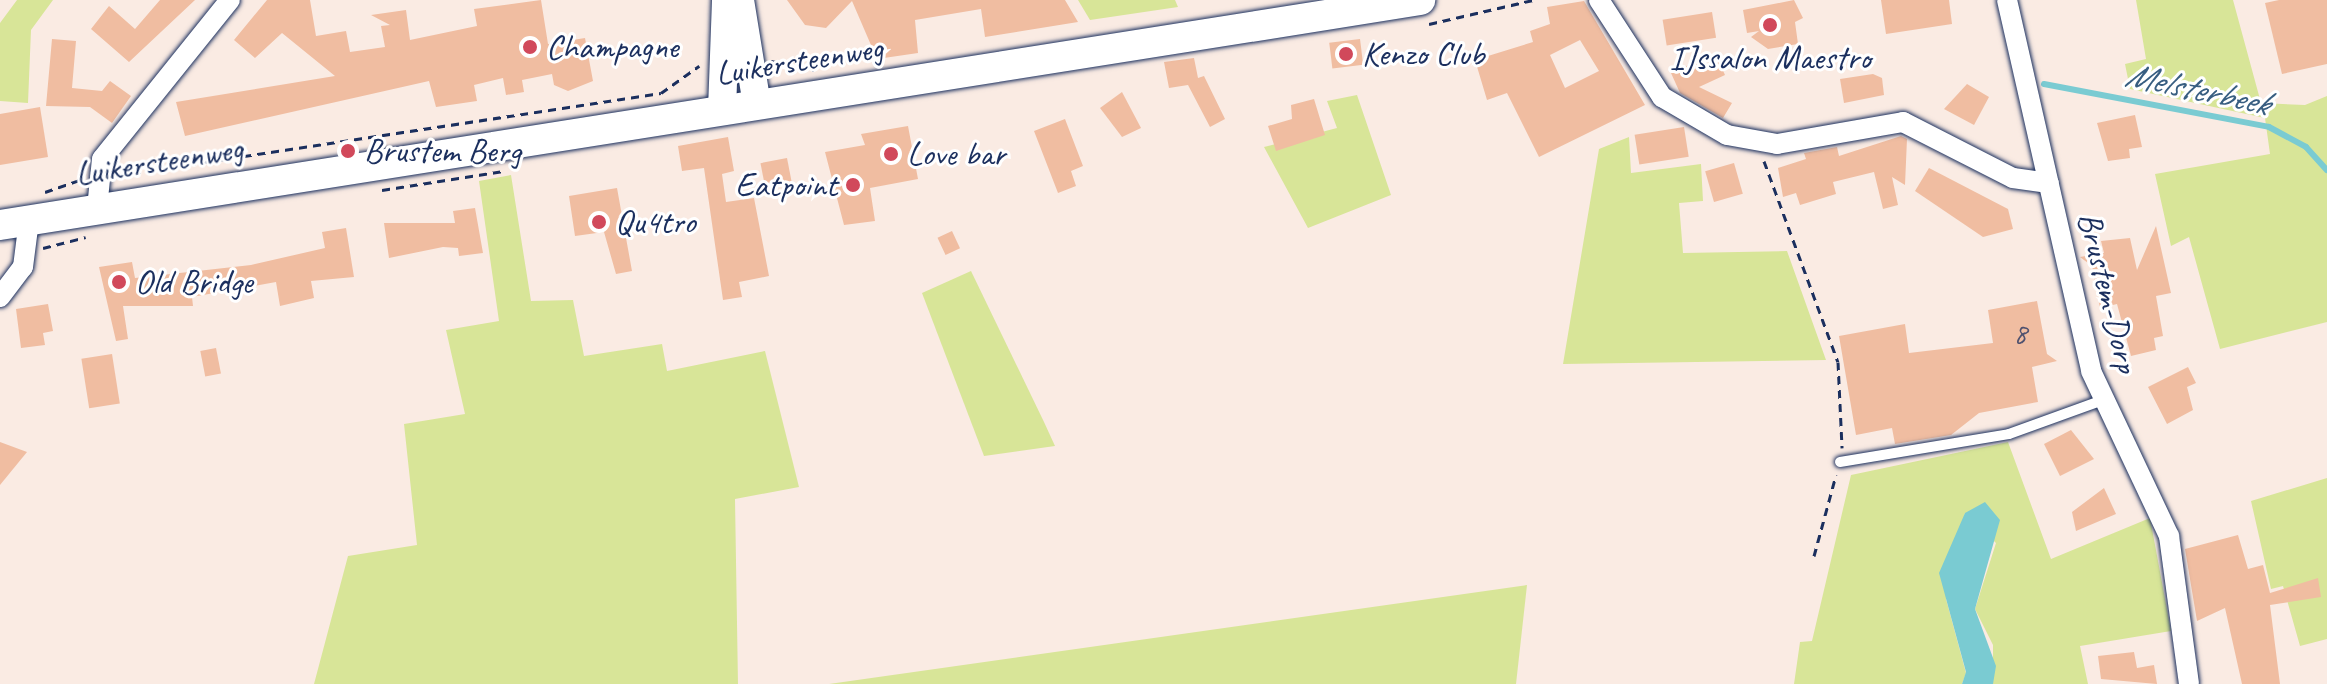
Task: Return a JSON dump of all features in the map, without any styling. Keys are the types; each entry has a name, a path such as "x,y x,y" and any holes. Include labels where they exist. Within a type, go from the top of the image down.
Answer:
{"main road":[{"path":"722,110 726,0"},
{"path":"740,0 757,105"},
{"name":"Luikersteenweg","path":"22,213 97,209 1420,0"}],"street":[{"path":"97,209 97,178 102,159 230,0"},
{"path":"1599,0 1662,97 1727,135 1760,144 1903,122 2013,178 2049,183"},
{"name":"Brustem-Dorp","path":"2007,0 2103,400 2169,536 2189,684"},
{"path":"0,297 23,267 22,213"}],"lane":[{"path":"1840,462 2009,434 2103,400"}],"path":[{"name":"Luikersteenweg","path":"22,213 97,178 661,93 691,74"},
{"path":"1760,144 1838,362 1840,462 1814,556"}],"green space":[{"path":"17,0 53,0 31,30 28,103 0,101 0,23"},
{"path":"1078,0 1175,0 1178,7 1090,20"},
{"path":"2136,0 2233,0 2261,103 2305,105 2327,96 2327,322 2220,349 2189,237 2171,246 2155,174 2270,154 2265,118 2130,89 2125,64 2146,59"},
{"path":"1357,95 1391,195 1308,228 1264,147 1337,128 1327,101"},
{"path":"1629,137 1631,173 1701,164 1703,201 1679,203 1683,253 1787,251 1826,360 1563,364 1599,149"},
{"path":"511,175 531,301 573,300 584,356 662,344 667,371 765,351 799,487 735,499 738,684 314,684 348,556 417,545 404,424 465,414 446,330 499,321 479,181"},
{"path":"971,271 1055,446 984,456 922,293"},
{"path":"2008,442 2051,559 2150,518 2171,631 2080,646 2088,684 1993,684 1993,645 1975,609 1996,543 1965,513 1946,599 1966,673 1962,684 1794,684 1800,642 1812,641 1851,475"},
{"path":"2327,478 2327,639 2300,646 2283,586 2271,589 2251,501"},
{"path":"1527,585 1516,684 829,684"}],"water":[{"path":"1985,502 2000,520 1975,609 1996,666 1993,684 1962,684 1966,672 1939,573 1965,513"}],"building":[{"path":"160,0 195,0 129,62 91,29 109,6 135,29"},
{"path":"267,0 310,0 316,36 346,31 350,52 385,47 381,26 390,25 371,15 406,10 410,40 477,26 474,9 541,0 548,44 585,38 593,81 568,91 554,85 552,74 522,80 524,92 506,95 503,78 474,85 477,101 436,107 429,81 185,136 176,102 335,76 282,33 255,58 234,40"},
{"path":"787,0 1065,0 1078,22 985,37 981,9 915,20 918,53 877,59 852,1 826,28 805,25"},
{"name":"IJssalon Maestro","path":"1794,0 1803,18 1795,22 1798,44 1768,49 1751,37 1759,31 1747,33 1743,10"},
{"path":"1881,0 1949,0 1952,24 1886,34"},
{"path":"2327,0 2327,64 2282,74 2265,3"},
{"path":"1584,1 1645,105 1539,157 1507,93 1487,100 1475,60 1533,42 1530,31 1550,24 1547,7","holes":["1580,40 1599,71 1565,88 1550,55"]},
{"path":"1712,12 1716,38 1667,46 1663,20"},
{"path":"52,39 76,41 72,88 102,91 110,81 131,96 112,123 90,107 46,106"},
{"name":"Kenzo Club","path":"1360,39 1363,65 1332,69 1329,43"},
{"path":"1715,53 1725,75 1699,87 1732,103 1723,118 1680,93 1671,73"},
{"path":"1194,58 1198,78 1204,76 1225,119 1210,127 1188,85 1169,88 1164,62"},
{"path":"1873,74 1882,78 1884,95 1844,103 1840,79"},
{"path":"1967,84 1989,97 1974,125 1944,109"},
{"path":"1122,92 1141,128 1122,137 1100,108"},
{"path":"1314,99 1325,135 1276,151 1268,126 1292,119 1291,105"},
{"path":"40,107 48,157 0,165 0,114"},
{"path":"2135,115 2142,147 2129,149 2130,158 2108,161 2097,123"},
{"path":"1065,119 1083,166 1071,171 1076,186 1058,193 1034,131"},
{"path":"908,126 918,179 870,188 875,221 844,225 825,152 865,145 861,134"},
{"path":"1684,127 1689,157 1639,164 1635,135"},
{"path":"1901,136 1907,139 1905,185 1892,177 1898,205 1883,209 1874,172 1833,182 1836,194 1800,205 1796,193 1783,197 1778,168 1806,159 1804,153 1837,147 1839,156"},
{"path":"728,137 734,171 722,174 726,202 754,198 769,276 739,282 742,297 723,300 704,168 682,171 678,146"},
{"path":"787,158 792,184 765,189 760,163"},
{"path":"1734,163 1743,194 1714,202 1705,171"},
{"path":"1929,168 2008,209 2013,229 1983,237 1915,191"},
{"name":"Qu4tro","path":"617,188 632,271 616,274 604,232 575,236 569,196"},
{"path":"475,208 483,253 459,256 458,248 443,247 389,258 384,223 455,223 453,211"},
{"path":"2156,226 2171,293 2156,296 2163,336 2154,338 2156,350 2131,356 2117,304 2100,308 2092,266 2080,257 2104,253 2101,241 2130,238 2137,270"},
{"path":"346,228 354,277 311,281 314,298 280,306 276,282 192,297 193,306 123,306 128,339 116,341 99,267 132,262 135,278 251,265 325,248 322,232"},
{"path":"952,231 960,248 946,255 937,238"},
{"path":"2037,301 2047,354 2057,361 2032,367 2038,402 1979,413 1951,435 1895,444 1892,428 1856,435 1839,336 1905,324 1909,353 1993,343 1988,310"},
{"path":"48,304 53,331 43,333 45,345 21,348 16,309"},
{"path":"216,348 221,374 205,377 200,351"},
{"path":"112,354 120,403 89,408 81,359"},
{"path":"2188,367 2196,383 2187,387 2193,410 2167,424 2148,387"},
{"path":"2071,430 2094,459 2060,476 2044,444"},
{"path":"0,442 27,452 0,485"},
{"path":"2104,488 2116,514 2076,531 2072,512"},
{"path":"2238,535 2248,569 2263,565 2270,593 2318,578 2321,597 2270,605 2280,684 2242,684 2225,608 2197,621 2185,549"},
{"path":"2134,652 2137,668 2154,665 2157,684 2101,679 2098,656"}],"waterway":[{"name":"Melsterbeek","path":"2044,84 2269,127 2306,147 2327,170"}],"place":[{"name":"IJssalon Maestro","path":"1770,25"},
{"name":"Champagne","path":"530,47"},
{"name":"Kenzo Club","path":"1346,54"},
{"name":"Brustem Berg","path":"348,151"},
{"name":"Love bar","path":"891,154"},
{"name":"Eatpoint","path":"853,185"},
{"name":"Qu4tro","path":"599,222"},
{"name":"Old Bridge","path":"119,282"}]}
